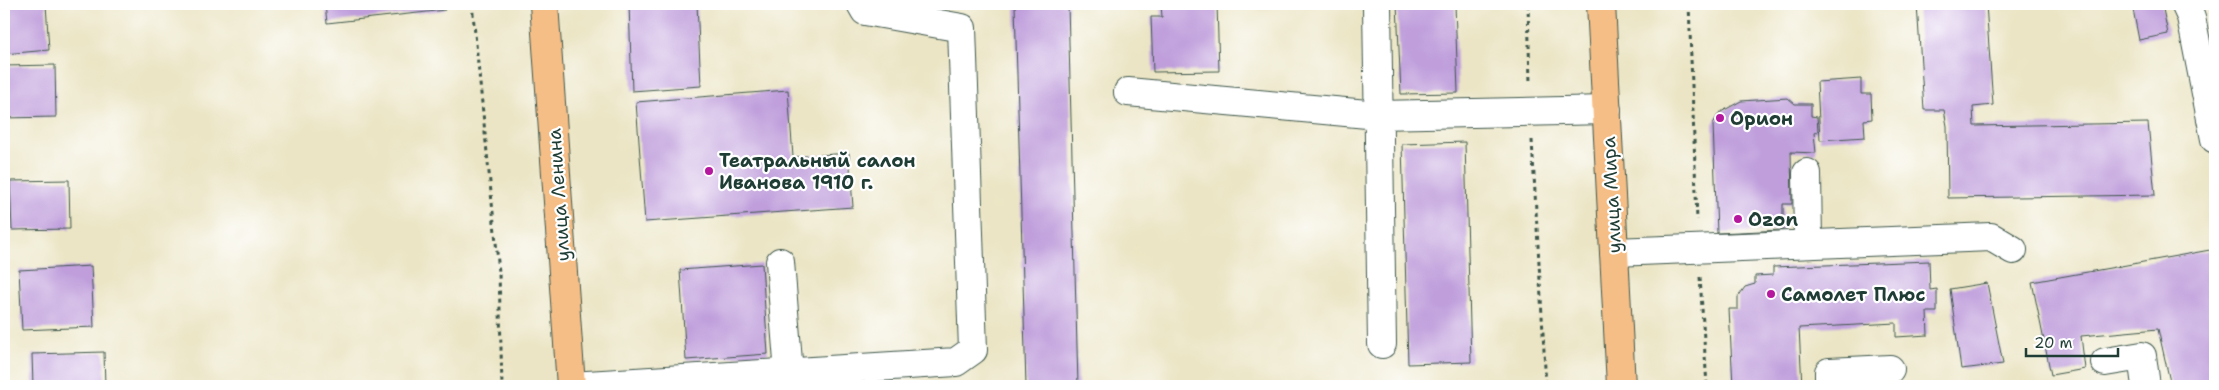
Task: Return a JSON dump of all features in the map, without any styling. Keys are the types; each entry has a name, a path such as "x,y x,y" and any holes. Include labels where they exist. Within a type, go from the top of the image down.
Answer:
{"main road":[{"name":"улица Ленина","path":"544,4 572,386"},
{"name":"улица Мира","path":"1601,4 1621,386"}],"lane":[{"path":"572,386 789,374 956,362 973,350 962,28 865,11 861,4"},
{"path":"1377,4 1382,344"},
{"path":"2185,4 2191,17 2215,139"},
{"path":"1128,92 1378,115 1531,114 1607,110"},
{"path":"1807,173 1808,244"},
{"path":"1614,252 1698,247 1991,237 2013,250"},
{"path":"780,262 789,374"},
{"path":"2105,362 2142,356 2146,386"},
{"path":"1830,386 1829,372 1890,368"}],"path":[{"path":"472,4 499,272 502,386"},
{"path":"1528,4 1531,114 1546,386"},
{"path":"1689,4 1698,247 1707,386"},
{"path":"4,358 6,386"}],"building":[{"path":"4,4 46,4 49,50 4,54"},
{"path":"325,4 444,4 445,10 327,23"},
{"path":"629,4 697,4 701,86 632,91"},
{"path":"1068,4 1078,386 1026,386 1015,5"},
{"path":"1161,4 1217,4 1219,71 1153,72 1151,17 1162,17"},
{"path":"1397,4 1455,4 1458,93 1401,94"},
{"path":"1917,4 1986,4 1993,105 1973,107 1974,126 2148,123 2155,195 1948,198 1947,126 1944,110 1924,110"},
{"path":"2132,4 2162,4 2168,34 2139,40"},
{"path":"55,65 56,117 4,118 4,66"},
{"path":"1861,79 1861,94 1871,94 1872,119 1864,120 1865,137 1820,140 1817,82"},
{"path":"788,90 793,157 849,153 853,207 645,222 636,102"},
{"path":"1788,98 1795,104 1811,104 1811,116 1817,117 1818,131 1814,133 1816,153 1791,152 1792,204 1783,204 1783,230 1717,233 1713,124 1719,113 1741,101"},
{"path":"1465,142 1471,362 1408,364 1402,144"},
{"path":"69,180 70,229 12,230 10,181"},
{"path":"2210,250 2215,272 2215,386 2171,386 2158,329 2081,336 2085,369 2051,375 2032,282"},
{"path":"1929,261 1930,290 1937,289 1937,312 1927,312 1928,335 1896,337 1896,323 1799,328 1802,386 1733,386 1729,309 1738,309 1738,297 1745,287 1755,284 1755,276 1773,275 1773,267"},
{"path":"762,264 768,354 686,360 680,270"},
{"path":"91,266 94,327 22,330 19,270"},
{"path":"1987,283 2003,364 1961,369 1950,289"},
{"path":"104,352 105,386 33,386 32,354"}],"place":[{"name":"Орион","path":"1720,118"},
{"name":"Театральный салон Иванова 1910 г.","path":"709,171"},
{"name":"Ozon","path":"1738,219"},
{"name":"Самолет Плюс","path":"1771,294"}]}
